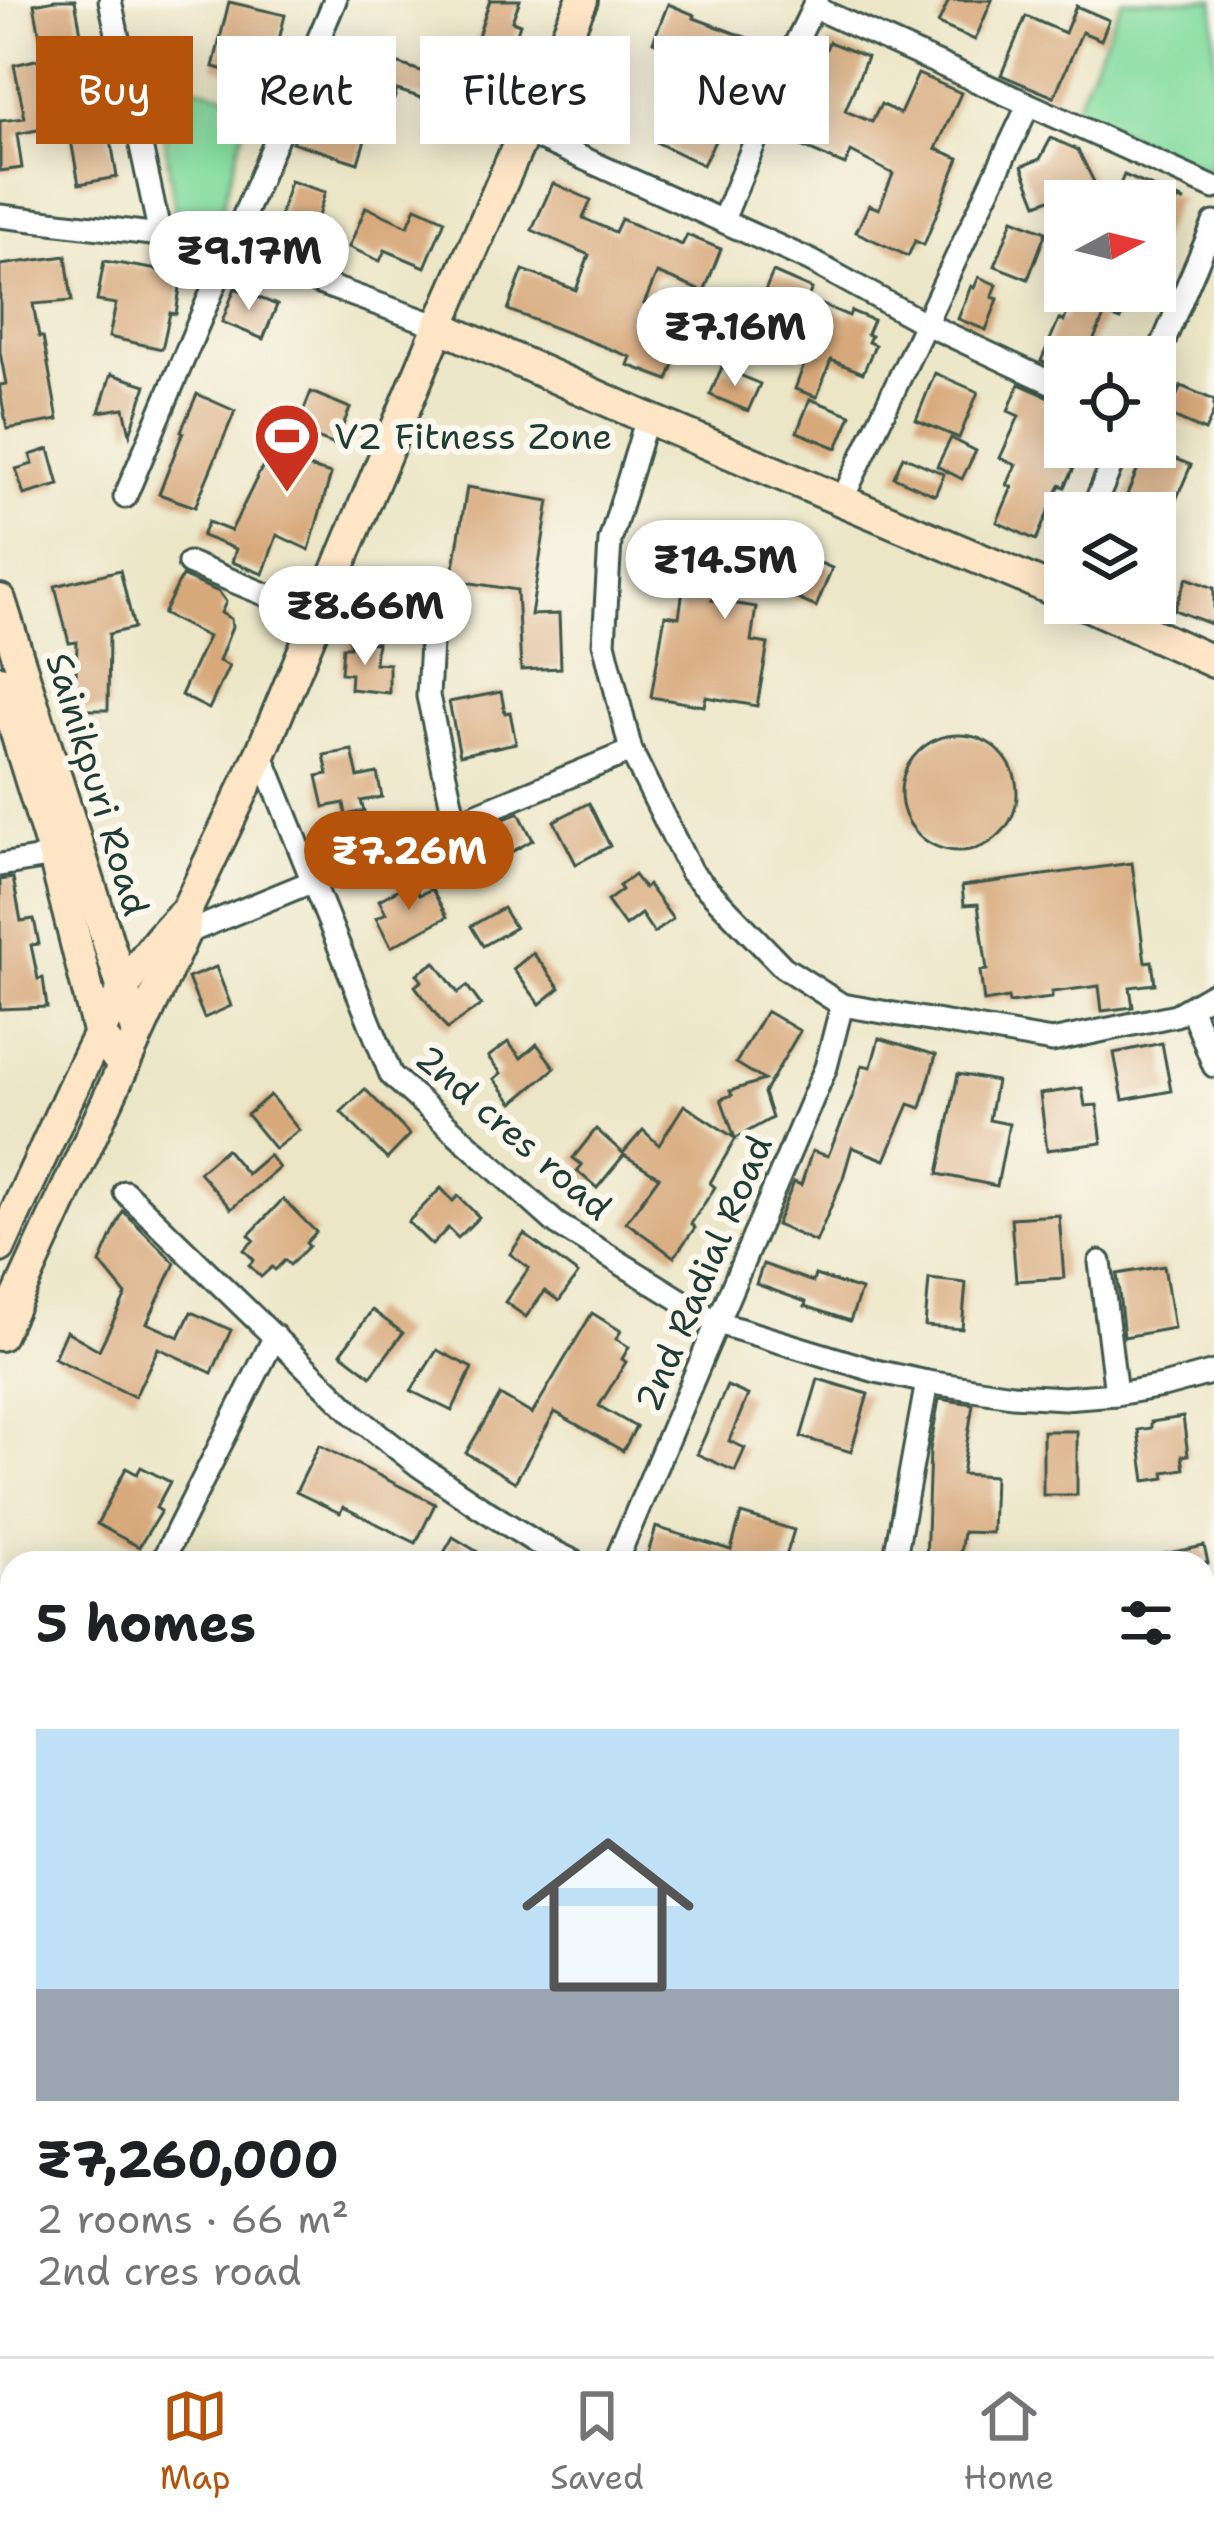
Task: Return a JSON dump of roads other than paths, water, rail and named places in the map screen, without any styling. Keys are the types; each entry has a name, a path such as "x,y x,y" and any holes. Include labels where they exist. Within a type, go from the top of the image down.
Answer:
{"main road":[{"path":"566,36 582,0"},
{"path":"0,1335 123,1066 179,925 261,753 520,144"},
{"path":"440,326 647,418 1044,581"},
{"name":"Sainikpuri Road","path":"0,600 136,1034"},
{"path":"1136,624 1214,662"},
{"name":"Sainikpuri Road","path":"3,702 54,856 98,1031"},
{"path":"105,937 128,946 179,925"},
{"path":"0,1247 98,1031 136,967 179,925"},
{"path":"98,1031 123,1066"}],"street":[{"path":"110,0 160,236"},
{"path":"125,497 333,1"},
{"path":"723,220 815,4 1214,188"},
{"path":"842,500 1028,106"},
{"path":"552,144 811,261 1044,379"},
{"path":"0,216 160,236 230,251 440,326"},
{"path":"1166,336 1214,223"},
{"path":"647,418 610,541 604,643 631,752 691,872 782,967 842,1005 1052,1041 1176,1015 1214,993"},
{"path":"190,563 318,616"},
{"path":"434,590 428,696 455,821"},
{"path":"179,925 312,883 631,752"},
{"name":"2nd cres road","path":"261,753 392,1076 557,1224 718,1323 876,1371 1012,1395 1064,1399 1163,1386 1214,1372"},
{"path":"0,866 54,856"},
{"name":"2nd Radial Road","path":"620,1551 826,1066 842,1005"},
{"path":"1191,1008 1214,1066"},
{"path":"125,1192 358,1418 418,1465 552,1551"},
{"path":"1100,1262 1116,1394"},
{"path":"167,1551 275,1336"},
{"path":"896,1551 927,1382"}],"place":[{"name":"V2 Fitness Zone","path":"287,495"}]}
